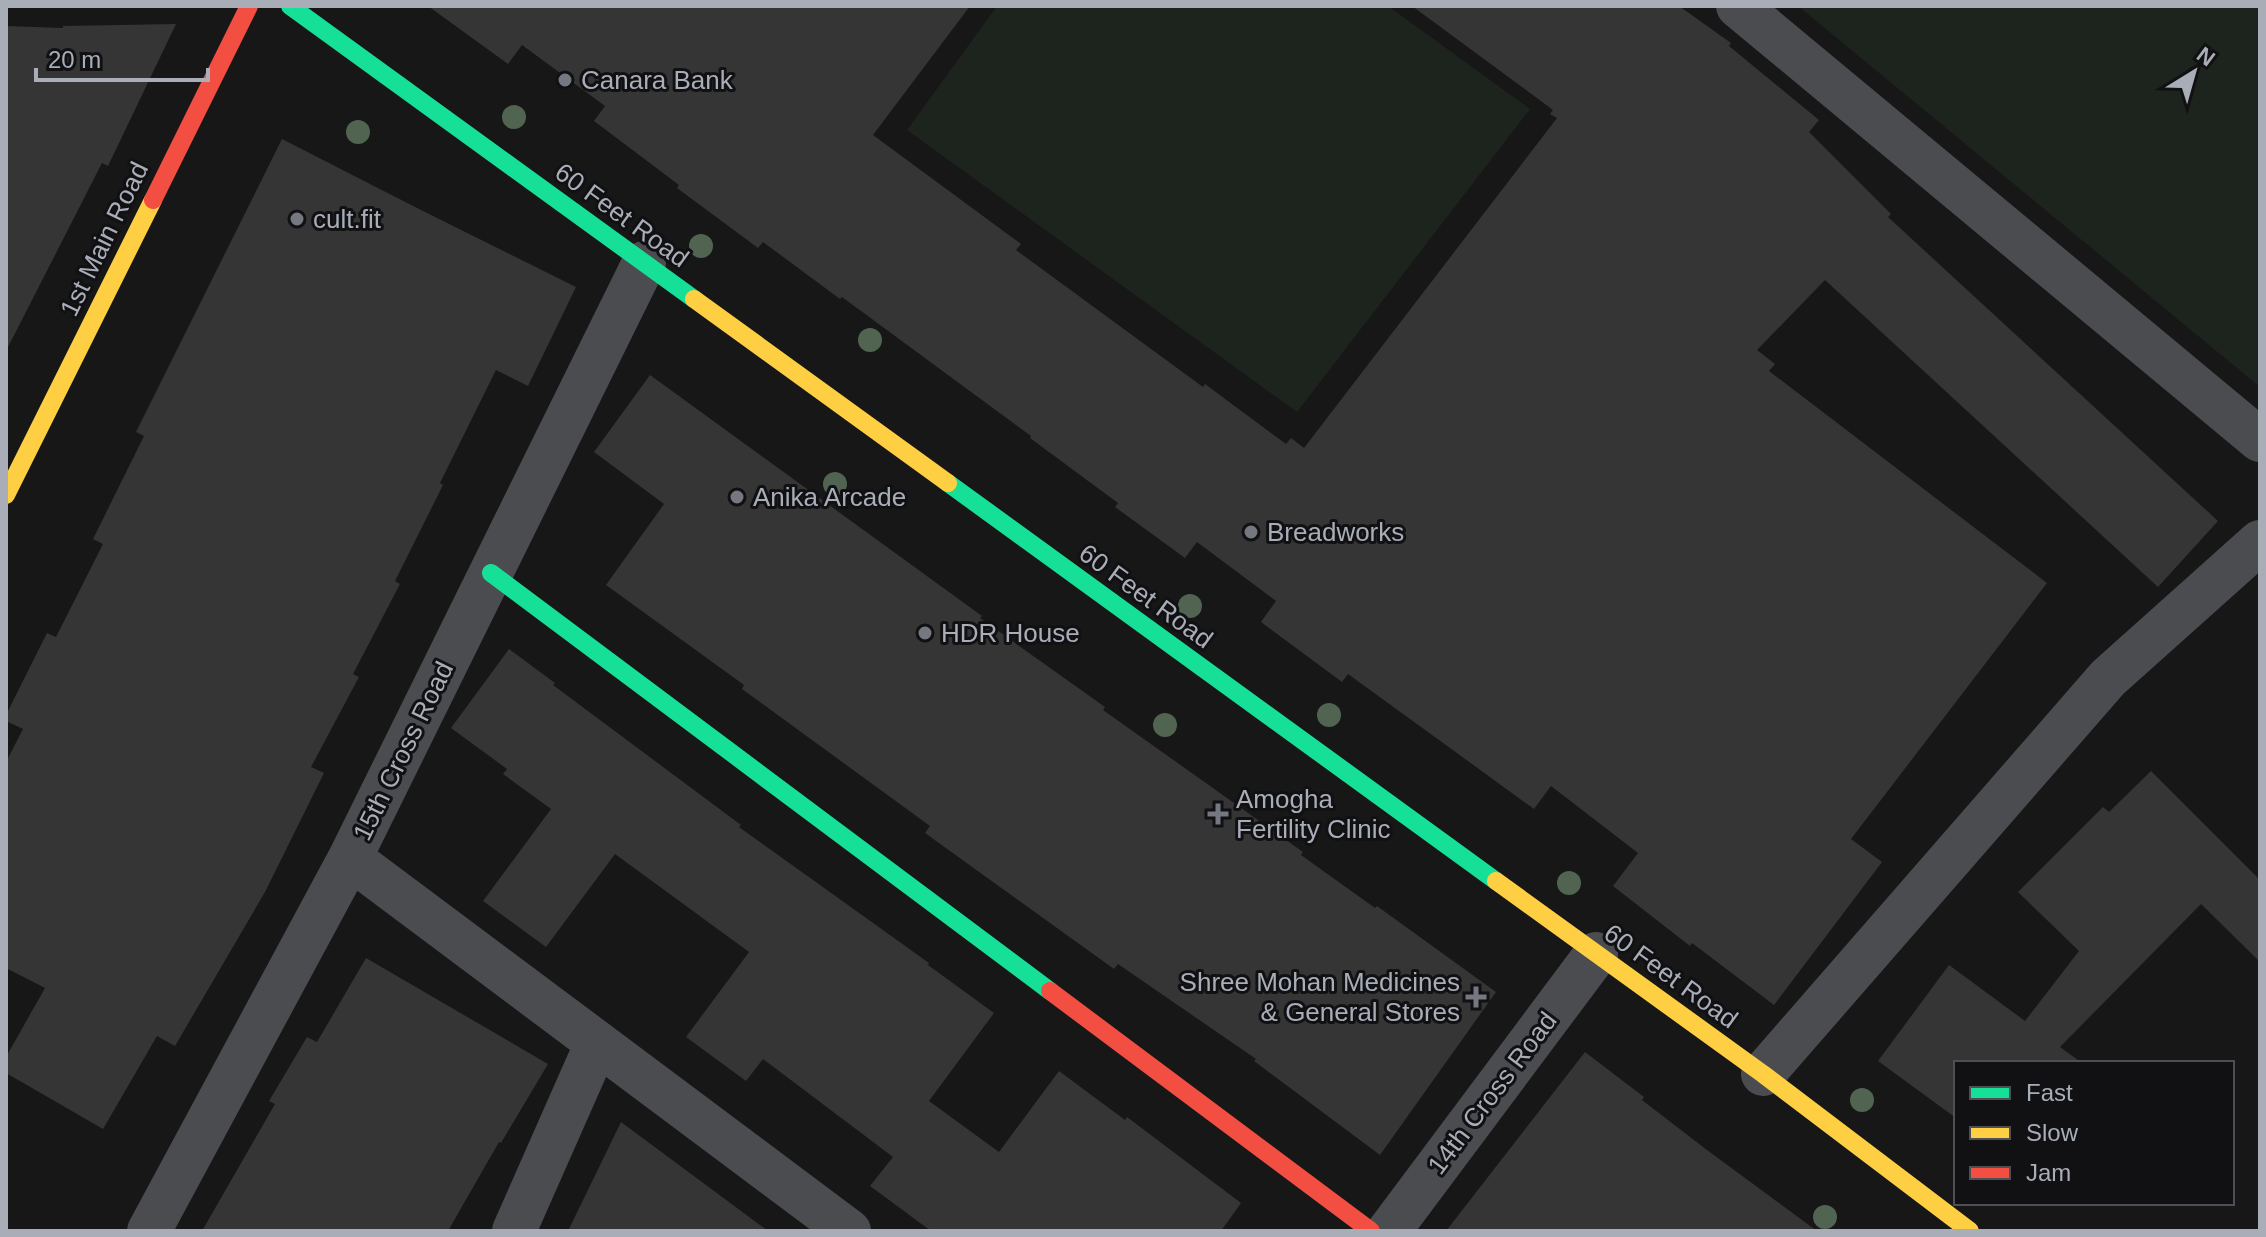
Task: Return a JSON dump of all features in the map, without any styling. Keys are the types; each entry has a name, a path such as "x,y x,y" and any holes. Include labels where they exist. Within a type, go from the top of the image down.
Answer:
{"street":[{"name":"1st Main Road","path":"6,495 249,6"},
{"name":"60 Feet Road","path":"290,6 1763,1074 1970,1231"},
{"path":"1738,6 2260,440"},
{"name":"15th Cross Road","path":"149,1231 350,858 644,263"},
{"path":"1763,1074 2108,678 2260,542"},
{"path":"491,573 1371,1231"},
{"path":"350,858 840,1229"},
{"name":"14th Cross Road","path":"1389,1231 1596,954"},
{"path":"514,1231 597,1043"}],"shaded area":[{"path":"997,6 1388,6 1530,109 1297,412 907,130"},
{"path":"1798,6 2260,6 2260,387"}],"building":[{"path":"428,6 970,6 873,135 1021,244 1016,250 1203,387 1205,384 1286,444 1291,438 1304,448 1557,118 1550,114 1553,110 1412,6 1679,6 1731,43 1729,46 1819,120 1809,132 1891,214 1888,217 2218,521 2158,587 1825,280 1757,350 1775,364 1769,371 2047,583 1851,839 1882,862 1774,1005 1692,943 1690,946 1613,886 1638,853 1551,786 1534,809 1348,674 1342,682 1261,622 1276,601 1197,542 1185,558 1115,507 1118,503 1031,436 842,297 840,299 763,242 758,248 594,121 605,106 522,45 508,64"},
{"path":"176,24 108,166 102,163 6,351 6,26 63,28"},
{"path":"282,139 576,287 528,386 496,370 395,581 400,584 353,674 359,677 311,767 324,773 265,892 175,1046 157,1036 103,1129 6,1073 6,1057 45,988 6,968 6,762 23,729 6,721 6,715 47,633 56,637 103,544 93,539 144,436 136,432"},
{"path":"650,375 982,616 980,618 1105,707 1103,710 1303,852 1301,855 1496,992 1380,1155 1254,1061 1256,1059 1118,964 1114,969 925,833 930,826 606,585 664,504 594,452"},
{"path":"509,649 741,825 739,827 994,1013 929,1101 999,1152 1059,1071 1125,1120 1127,1117 1241,1203 1221,1231 931,1231 870,1186 893,1157 763,1059 746,1081 686,1037 749,952 615,854 546,947 483,901 551,809 503,774 507,769 451,728"},
{"path":"2151,771 2260,880 2260,962 2201,904 2060,1047 2079,1061 1954,1061 1954,1117 1878,1061 1949,965 2025,1021 2079,951 2018,892 2103,807 2109,812"},
{"path":"366,958 548,1064 501,1143 448,1231 202,1231 275,1104 269,1101 307,1037 317,1042"},
{"path":"1585,1052 1644,1097 1642,1100 1817,1231 1446,1231"},
{"path":"621,1122 768,1231 568,1231"}],"traffic: fast":[{"path":"290,6 694,299"},
{"path":"948,483 1496,881"},
{"path":"491,573 1050,991"}],"traffic: slow":[{"path":"6,495 153,200"},
{"path":"694,299 948,483"},
{"path":"1496,881 1763,1074 1970,1231"}],"traffic: jam":[{"path":"153,200 249,6"},
{"path":"1050,991 1371,1231"}],"place":[{"name":"Canara Bank","path":"565,80"},
{"name":"cult.fit","path":"297,219"},
{"name":"Anika Arcade","path":"737,497"},
{"name":"Breadworks","path":"1251,532"},
{"name":"HDR House","path":"925,633"},
{"name":"Amogha Fertility Clinic","path":"1218,814"},
{"name":"Shree Mohan Medicines & General Stores","path":"1476,997"}]}
